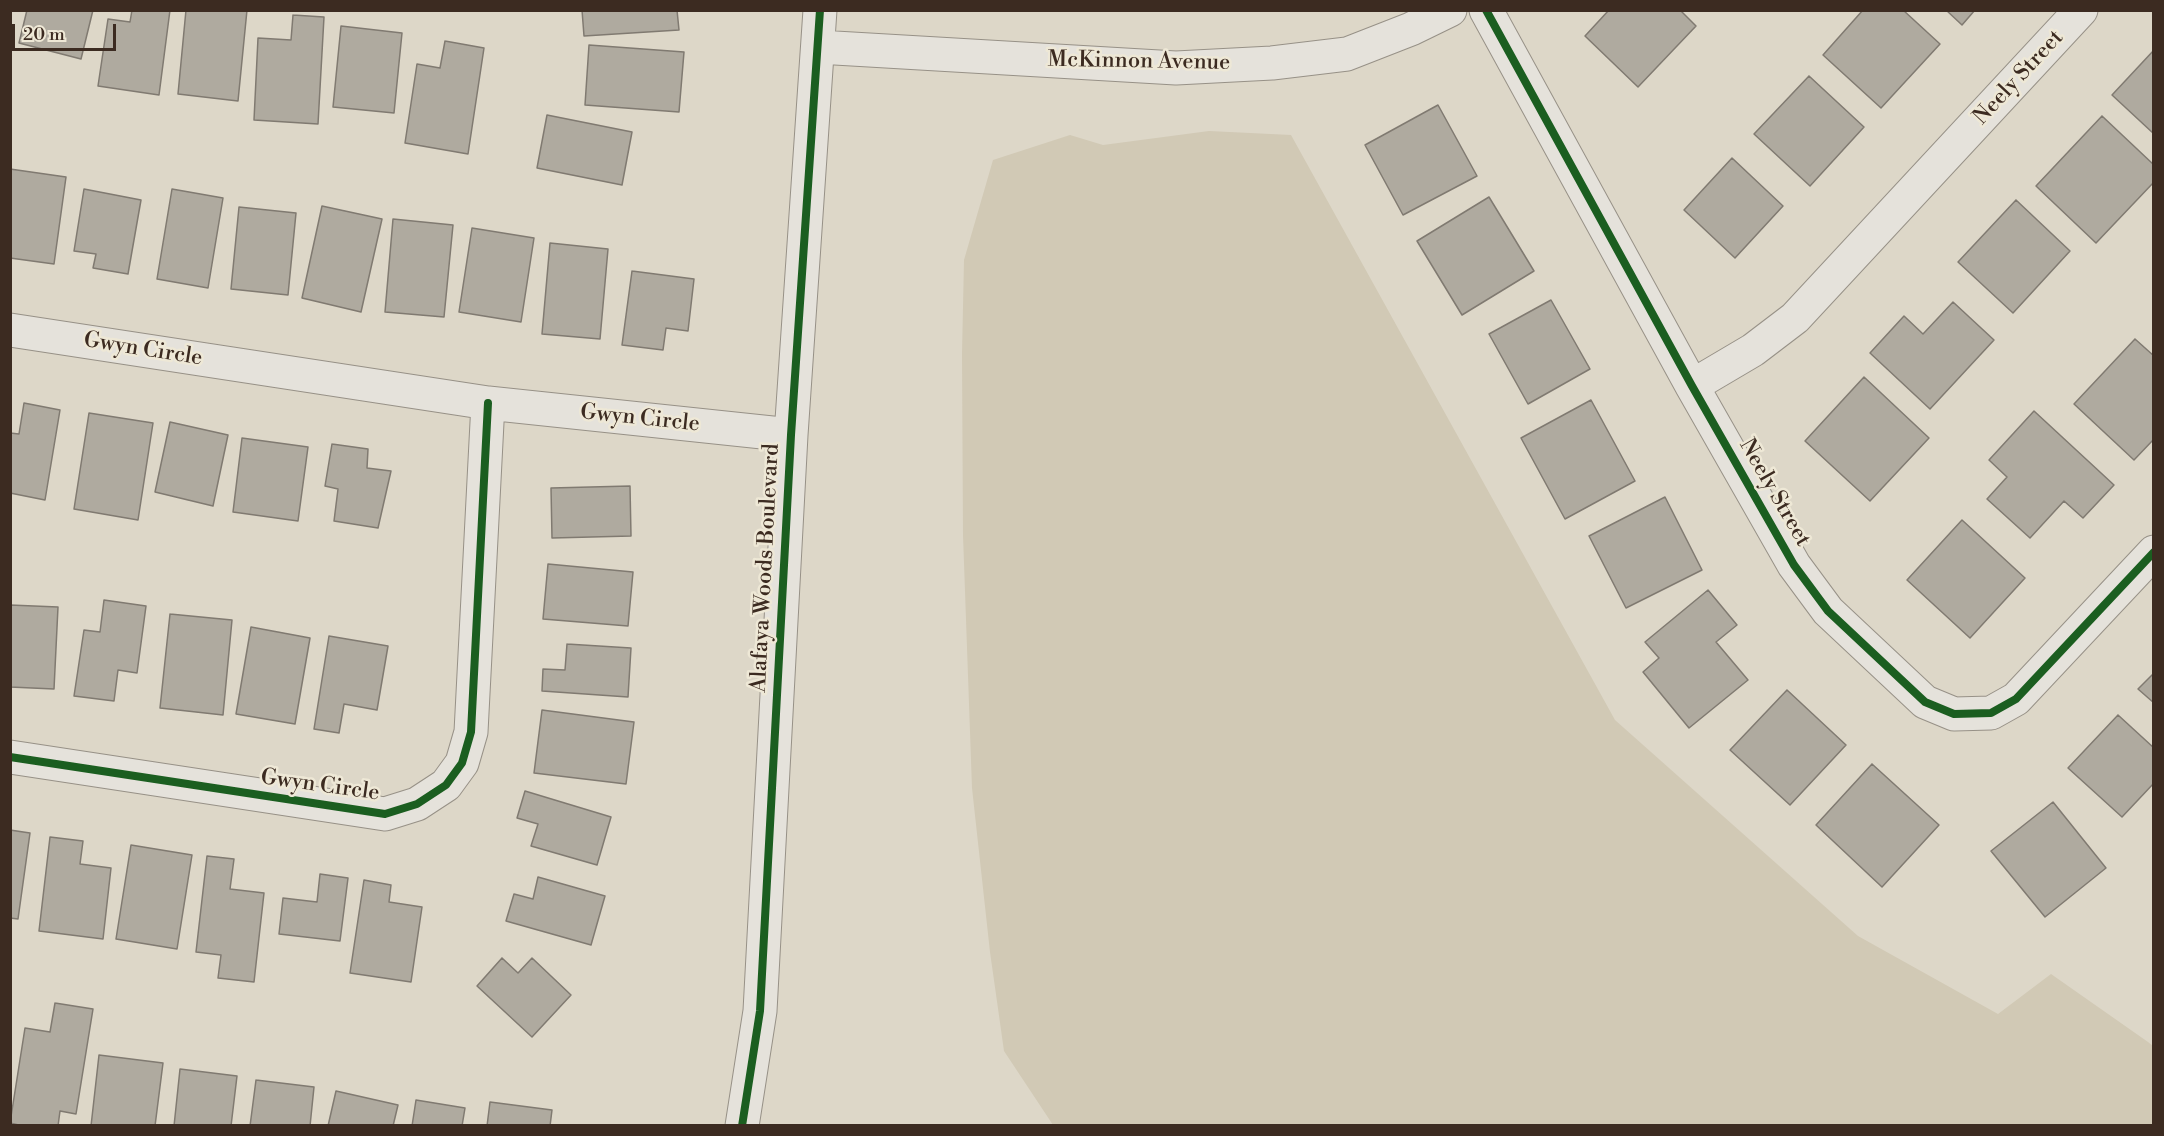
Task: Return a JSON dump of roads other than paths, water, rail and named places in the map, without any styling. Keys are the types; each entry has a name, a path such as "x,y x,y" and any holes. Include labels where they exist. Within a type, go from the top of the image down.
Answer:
{"street":[{"name":"Alafaya Woods Boulevard","path":"742,1125 760,1011 791,435 820,10"},
{"name":"McKinnon Avenue","path":"818,46 1176,68 1272,63 1347,54 1411,29 1450,10"},
{"name":"Neely Street","path":"1486,10 1692,386 1794,565 1828,611 1925,702 1953,714 1991,713 2016,699 2154,552"},
{"name":"Neely Street","path":"1692,386 1753,350 1795,318 2081,10"},
{"name":"Gwyn Circle","path":"10,330 488,403 791,435"},
{"name":"Gwyn Circle","path":"10,758 385,814 417,804 446,785 462,764 471,732 488,403"}]}
